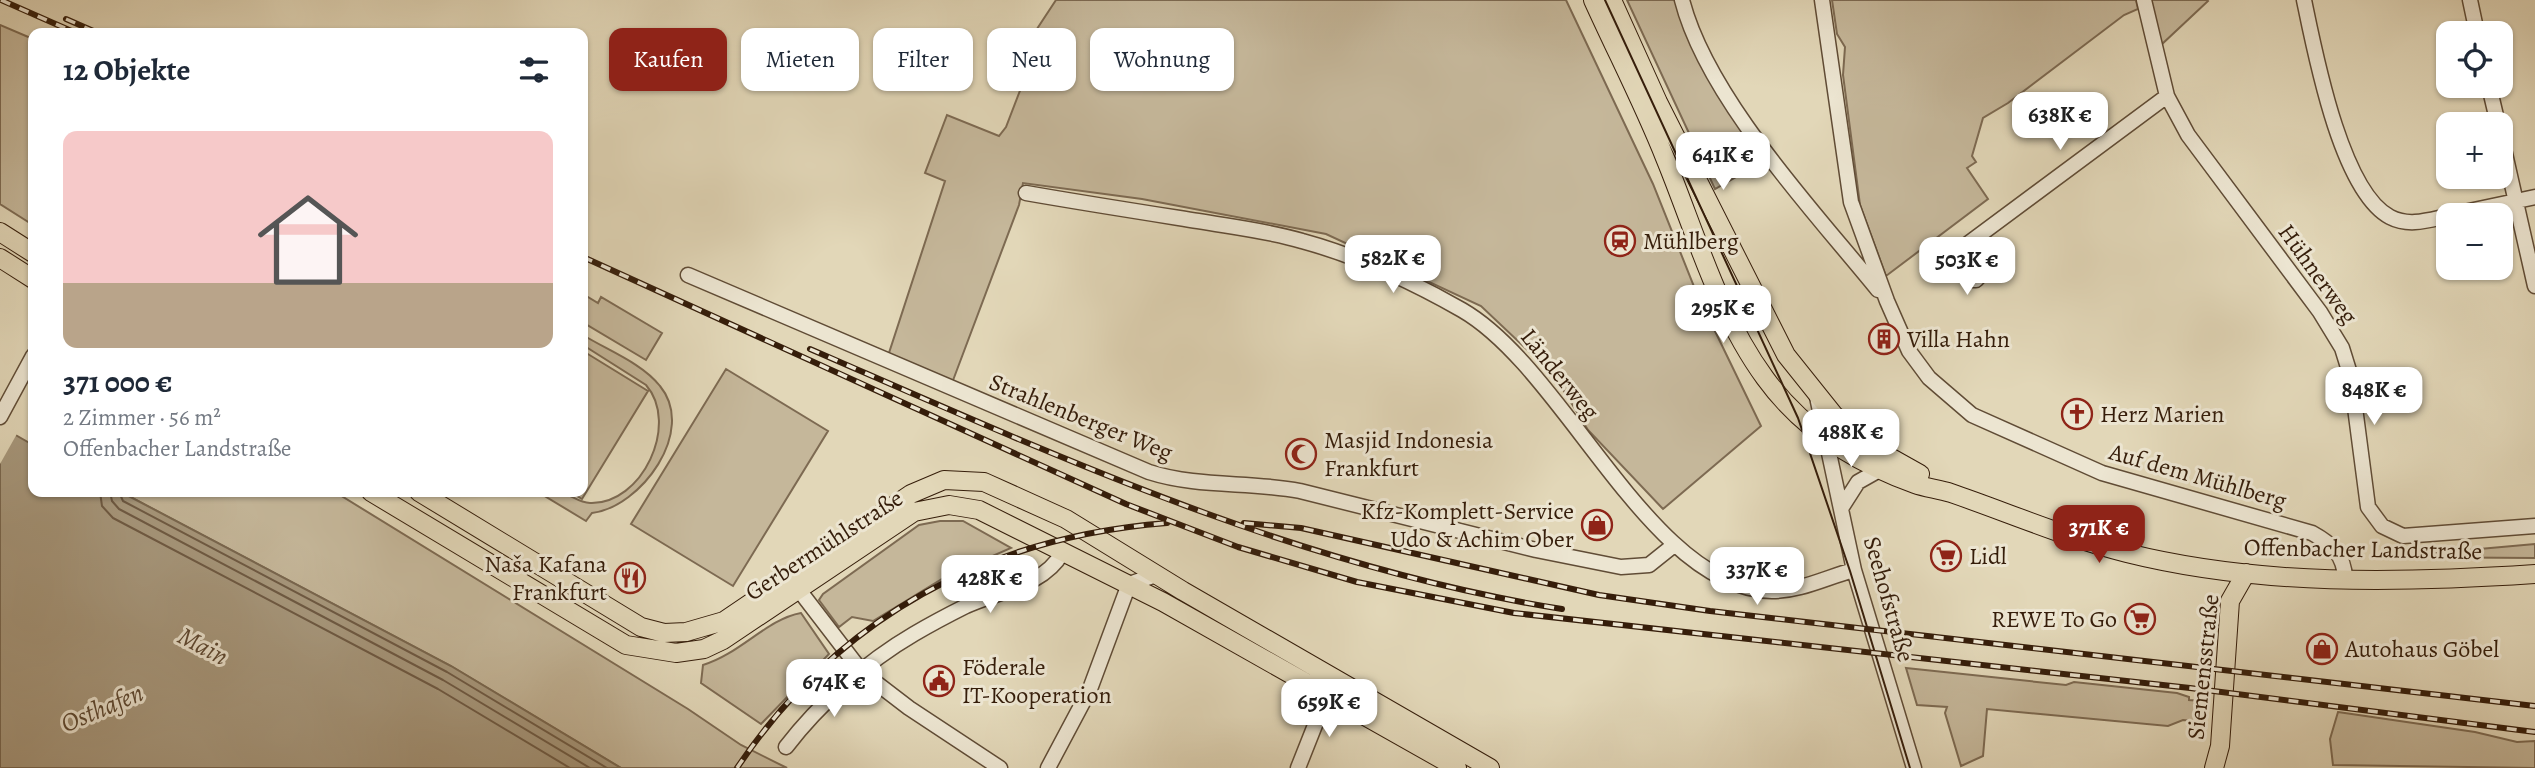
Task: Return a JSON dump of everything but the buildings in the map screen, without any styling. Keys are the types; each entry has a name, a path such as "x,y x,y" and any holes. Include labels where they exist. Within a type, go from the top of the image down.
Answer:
{"main road":[{"name":"Offenbacher Landstraße","path":"1593,0 1659,144 1698,244 1750,355 1765,379 1798,418 1826,440 1916,485 1950,493 2124,553 2246,573 2345,578 2535,574"},
{"name":"Offenbacher Landstraße","path":"1612,0 1709,205 1786,355 1816,396 1834,415 1871,445 1950,493"},
{"path":"1687,214 1697,204 1709,205"},
{"path":"0,232 28,250"},
{"path":"0,258 28,276"},
{"name":"Gerbermühlstraße","path":"427,497 641,627 664,633 706,628 724,621 867,522 929,485 965,478 1011,491 1076,525 1156,575 1490,768"},
{"path":"979,510 977,502 981,495 988,491 1011,491"},
{"name":"Gerbermühlstraße","path":"379,497 626,645 676,653 704,649 799,590 914,512 949,505 979,510 1062,553 1129,583 1457,768"},
{"path":"2206,567 2230,601"},
{"name":"Siemensstraße","path":"2220,766 2230,601 2246,573"}],"street":[{"path":"1682,0 1713,71 1745,123 1887,301"},
{"name":"Auf dem Mühlberg","path":"1822,0 1851,202 1887,301 1919,367 1947,397 1972,415 2102,473 2312,533 2331,545 2344,562 2345,578"},
{"name":"Hühnerweg","path":"2144,0 2167,96 2199,152 2320,312 2342,348 2351,377 2365,498 2374,518 2387,530 2403,536 2535,526"},
{"path":"2304,0 2316,58 2349,166 2363,190 2376,206 2402,222 2436,218"},
{"path":"2470,0 2474,21"},
{"path":"1976,238 2167,96"},
{"path":"2512,189 2535,286"},
{"name":"Länderweg","path":"1026,193 1302,240 1370,265 1463,310 1491,329 1523,359 1592,450 1674,545 1725,581 1748,588 1793,589 1854,570"},
{"path":"2505,203 2535,197"},
{"name":"Strahlenberger Weg","path":"688,275 1011,414 1174,480 1197,484 1275,486 1536,550 1621,567 1649,565 1674,545"},
{"path":"0,417 28,366"},
{"name":"Seehofstraße","path":"1816,396 1854,570 1914,768"},
{"path":"1842,507 1858,482 1881,469"},
{"path":"786,747 817,710 912,635 967,605 1038,578 1057,562 1062,553"},
{"path":"1048,768 1090,689 1129,583 1156,575"},
{"path":"782,583 799,590 862,672 909,708 1000,768"},
{"path":"1298,768 1329,695 1351,688"}],"shaded area":[{"path":"1056,0 1566,0 1653,184 1697,294 1761,426 1663,509 1588,430 1554,375 1481,306 1326,234 1142,199 1023,183 1019,205 952,383 888,356 945,181 925,173 947,115 999,136 1006,127 1020,91 1076,91 1076,28 1038,28"},
{"path":"1627,0 1682,0 1727,95 1755,166 1715,189"},
{"path":"1832,0 2136,0 2138,9 2124,15 2008,103 1983,118 1972,156 1976,162 1967,168 1988,199 1886,276 1860,205 1843,75 1845,47 1837,34"},
{"path":"2150,0 2207,0 2208,1 2161,45"},
{"path":"0,25 28,37 28,222 0,204"},
{"path":"588,297 598,303 601,297 662,333 646,360 588,326"},
{"path":"588,338 644,370 660,386 670,404 672,424 668,444 645,482 611,508 592,513 586,521 546,497 572,497 590,503 609,500 625,491 640,477 657,440 659,420 655,401 646,385 588,348"},
{"path":"588,354 648,391 588,489"},
{"path":"726,369 828,431 733,586 631,524"},
{"path":"130,497 343,497 688,709 741,745 787,768 621,768 451,666"},
{"path":"963,521 1011,548 947,576 873,621 852,617 839,627 819,600 823,594 919,525"},
{"path":"2535,544 2535,558 2390,557"},
{"path":"801,613 829,654 761,724 701,683 703,665 729,653 777,622"},
{"path":"1906,668 2066,685 2074,682 2177,693 2189,697 2189,700 2201,701 2200,715 2194,721 2183,720 2168,726 1987,709 1983,756 1961,766 1945,713 1947,707 1917,705"},
{"path":"2338,712 2475,732 2517,742 2535,741 2535,768 2333,765 2330,739"}],"water":[{"path":"0,426 28,442 28,497 130,497 451,666 621,768 0,768"}],"pier":[{"path":"0,422 18,432 0,464"}],"tram line":[{"path":"1605,0 1798,418 1850,571 1910,768"}],"railway":[{"path":"1,0 65,28"},
{"path":"66,19 87,28"},
{"path":"588,259 1126,504 1238,547 1357,582 1514,613 2190,688 2535,732"},
{"path":"810,349 1085,467 1272,536 1367,566 1464,590 1562,609"},
{"path":"737,768 777,715 821,668 870,628 922,594 978,567 1038,546 1101,531 1167,523"},
{"path":"1244,523 1301,528 1599,595 1710,611 2535,706"}],"place":[{"name":"Mühlberg","path":"1620,241"},
{"name":"Villa Hahn","path":"1884,339"},
{"name":"Herz Marien","path":"2077,414"},
{"name":"Masjid Indonesia Frankfurt","path":"1301,454"},
{"name":"Kfz-Komplett-Service Udo & Achim Ober","path":"1597,525"},
{"name":"Lidl","path":"1946,556"},
{"name":"Naša Kafana Frankfurt","path":"630,578"},
{"name":"REWE To Go","path":"2140,619"},
{"name":"Autohaus Göbel","path":"2322,649"},
{"name":"Föderale IT-Kooperation","path":"939,681"}],"water label":[{"name":"Main","path":"203,646"},
{"name":"Osthafen","path":"102,708"}]}
